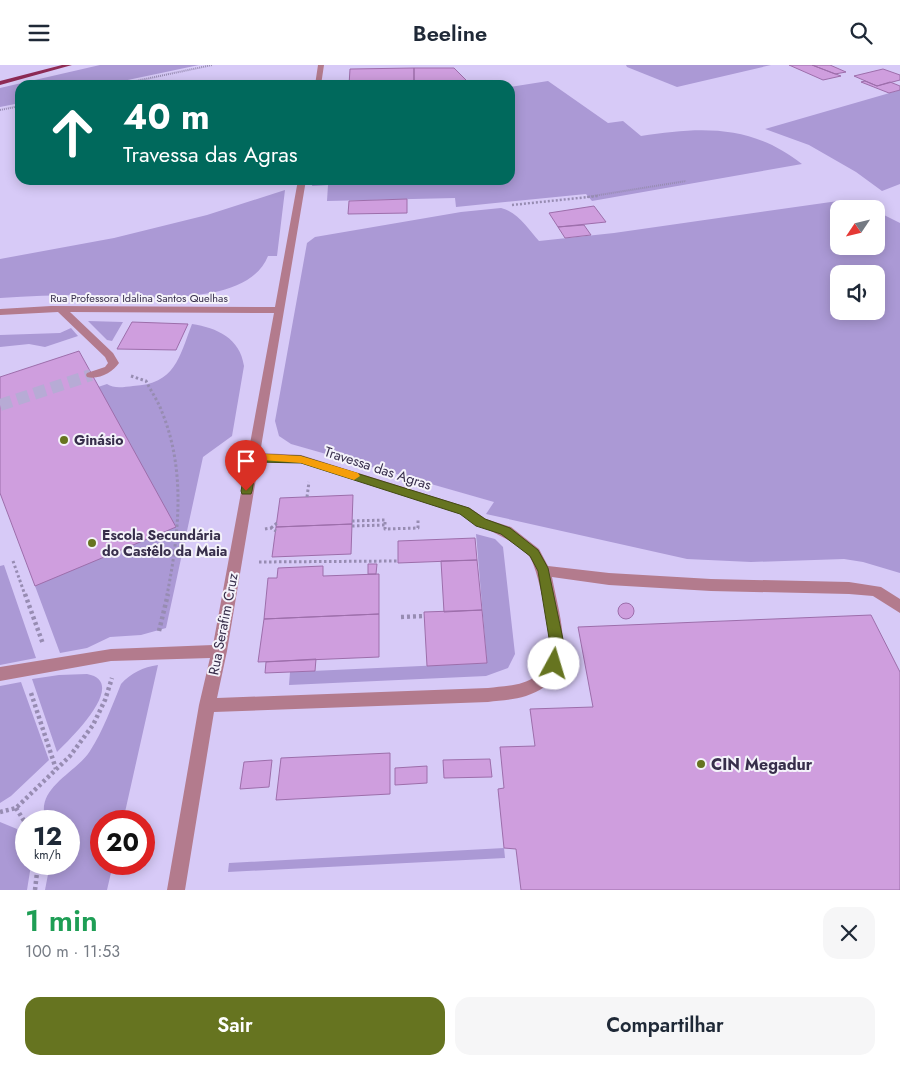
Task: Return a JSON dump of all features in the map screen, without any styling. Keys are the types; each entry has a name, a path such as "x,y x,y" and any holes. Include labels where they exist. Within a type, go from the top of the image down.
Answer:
{"main road":[{"path":"9,73 53,65"},
{"path":"0,83 69,65"}],"street":[{"path":"319,80 321,65"},
{"name":"Rua Serafim Cruz","path":"176,890 207,705 219,651 301,185"},
{"path":"61,309 109,355 114,363 109,369 91,375"},
{"name":"Rua Professora Idalina Santos Quelhas","path":"0,312 61,309 278,311"},
{"name":"Travessa das Agras","path":"252,457 301,459 464,511 481,522 506,531 521,541 534,553 544,571"},
{"path":"207,705 488,695 524,689 542,681 554,664 557,644 544,571 609,579 711,585 849,588 876,591 900,607"},
{"path":"0,674 111,655 219,651"}],"path":[{"path":"141,80 212,65"},
{"path":"0,110 15,107"},
{"path":"512,205 596,196 686,181"},
{"path":"109,369 146,381 162,410 172,437 178,465 179,499 176,547 167,597 153,653"},
{"path":"352,521 385,520 385,529 418,528 416,496"},
{"path":"266,528 277,523"},
{"path":"352,526 385,525"},
{"path":"271,527 276,531"},
{"path":"234,563 351,560 398,561"},
{"path":"13,561 51,665"},
{"path":"401,617 424,616"},
{"path":"0,812 16,809 70,756 93,725 112,683 111,655"},
{"path":"23,671 56,769"},
{"path":"35,890 37,875"}],"shaded area":[{"path":"100,65 199,65 128,80 35,80"},
{"path":"626,65 771,65 677,87"},
{"path":"548,81 608,123 623,121 641,136 705,130 744,135 764,141 802,164 592,201 586,194 456,207 455,198 327,201 328,185 515,185 515,86"},
{"path":"15,85 15,104 0,107 0,88"},
{"path":"900,90 900,184 882,191 856,172 809,145 765,129"},
{"path":"285,190 277,256 268,256 256,273 237,285 213,293 186,296 74,295 0,298 0,259 114,238 207,215"},
{"path":"830,202 830,255 885,255 885,216 900,223 900,573 863,562 844,559 751,562 687,559 486,514 494,502 291,444 279,436 275,421 307,243 315,237 461,212 501,208 518,217 539,241 614,233"},
{"path":"88,321 123,322 112,341 107,340"},
{"path":"192,324 210,328 226,336 238,348 244,366 232,436 203,457 166,628 141,635 110,637 87,648 60,653 35,586 98,387 107,384 116,387 126,387 147,384 167,374 179,358"},
{"path":"71,328 78,336 45,347 29,344 0,347 0,335 60,333"},
{"path":"476,534 495,539 503,547 515,654 508,668 486,676 289,685 290,672 487,663"},
{"path":"4,565 36,658 0,665 0,566"},
{"path":"158,665 125,810 90,810 90,875 110,875 107,890 45,890 48,875 80,875 80,810 44,810 46,799 58,782 90,751 103,727 121,684 138,671"},
{"path":"87,674 99,679 102,688 100,699 83,724 57,752 32,679 59,675"},
{"path":"21,682 49,760 11,796 0,803 0,686"},
{"path":"0,822 15,828 15,875 29,875 27,890 0,890"},
{"path":"504,848 505,858 228,872 229,863"}],"building":[{"path":"789,65 812,65 841,76 823,80"},
{"path":"812,65 830,65 846,72 835,74"},
{"path":"414,68 414,80 349,80 350,69"},
{"path":"414,68 454,68 466,80 414,80"},
{"path":"883,69 900,75 900,80 877,86 854,76"},
{"path":"865,81 877,86 890,82 900,86 900,90 889,93 861,82"},
{"path":"407,199 407,213 348,214 349,201"},
{"path":"594,206 606,222 558,227 549,213"},
{"path":"584,225 591,235 565,238 558,227"},
{"path":"132,322 188,324 176,350 117,349"},
{"name":"Ginásio","path":"79,351 176,527 35,586 0,493 0,377"},
{"path":"353,495 352,524 276,527 280,498"},
{"path":"352,524 351,554 272,557 276,527"},
{"path":"475,538 477,560 398,563 398,541"},
{"path":"477,560 482,610 444,612 441,561"},
{"path":"368,564 377,564 376,574 368,574"},
{"path":"323,566 323,576 379,574 379,614 264,619 268,578 277,578 278,568"},
{"path":"626,603 632,605 634,611 632,617 626,619 620,617 618,611 620,605"},
{"path":"482,610 487,663 427,666 424,612"},
{"path":"379,614 379,657 258,662 264,619"},
{"name":"CIN Megadur","path":"871,615 900,672 900,890 521,890 516,849 504,848 498,789 504,788 500,747 535,746 530,709 593,707 578,627"},
{"path":"316,659 315,671 265,673 266,662"},
{"path":"390,753 390,794 276,800 281,758"},
{"path":"490,759 492,777 444,778 443,760"},
{"path":"272,760 269,787 240,789 244,762"},
{"path":"427,766 427,783 395,785 395,768"}],"tunnel":[{"path":"0,405 91,375"}],"slow traffic":[{"path":"266,457 301,459 354,476"}],"place":[{"name":"Ginásio","path":"64,440"},
{"name":"Escola Secundária do Castêlo da Maia","path":"92,543"},
{"name":"CIN Megadur","path":"701,764"}],"route":[{"path":"246,491 252,457 301,459 464,511 481,522 506,531 534,553 544,571 557,644 554,664"}]}
